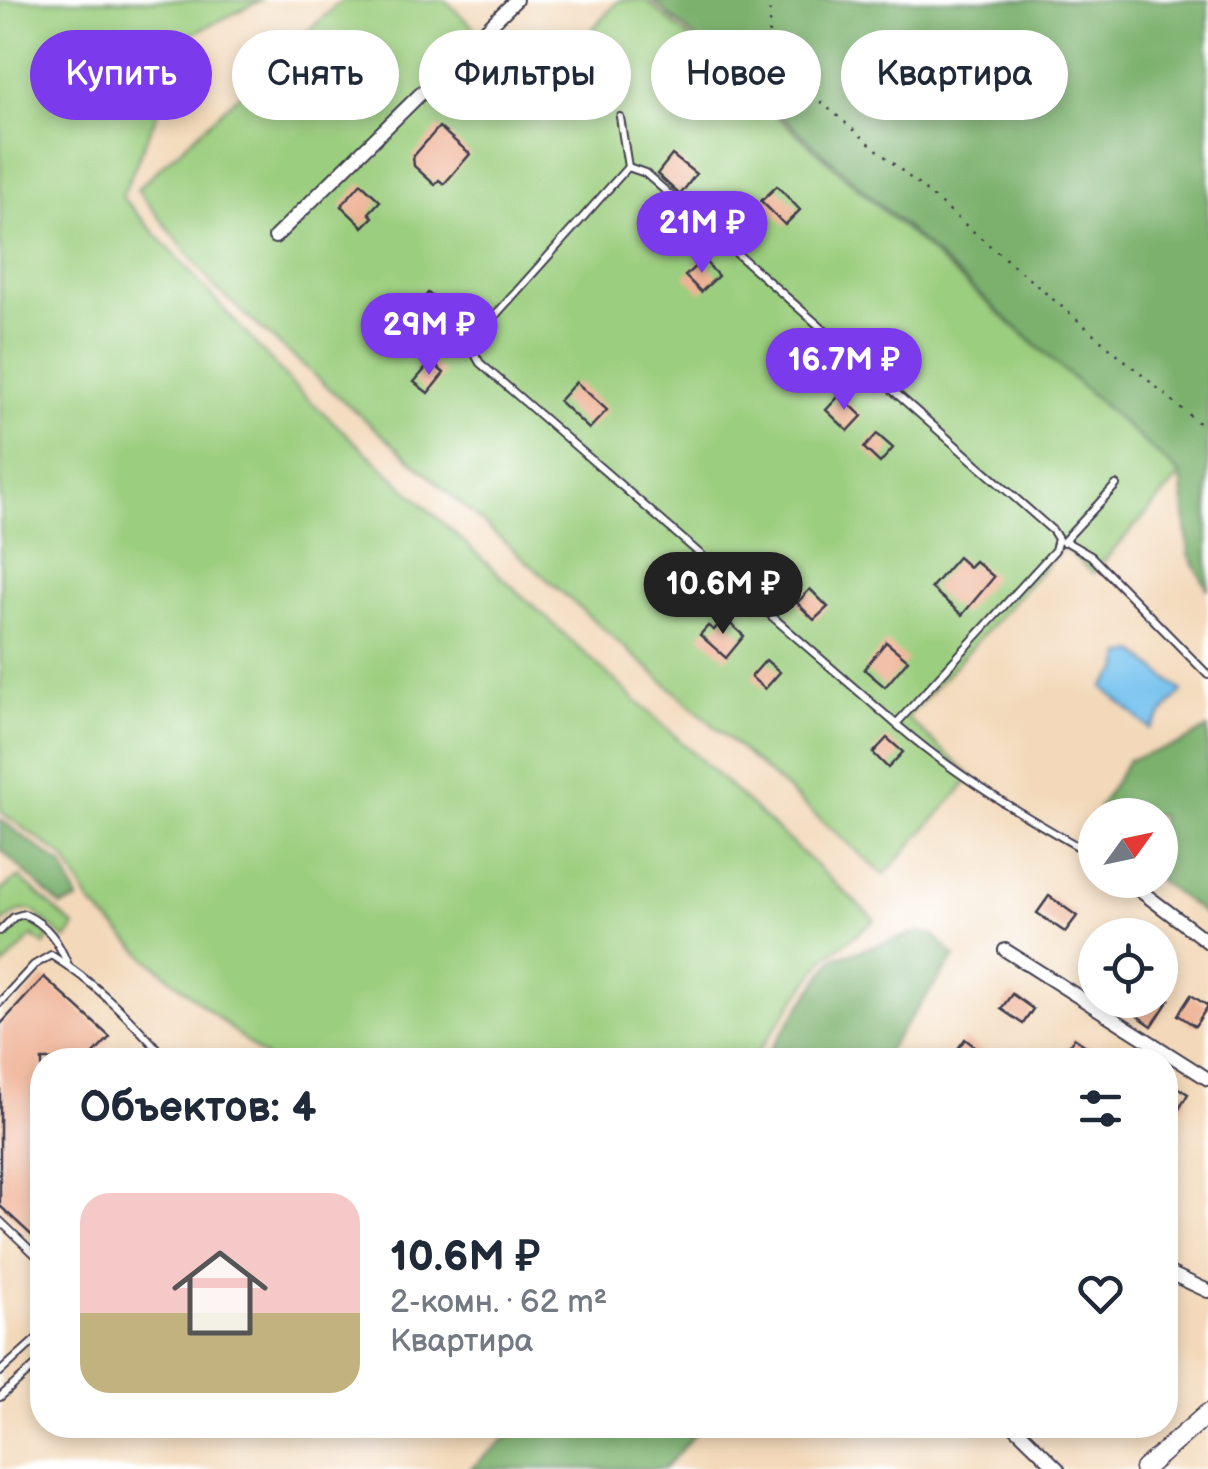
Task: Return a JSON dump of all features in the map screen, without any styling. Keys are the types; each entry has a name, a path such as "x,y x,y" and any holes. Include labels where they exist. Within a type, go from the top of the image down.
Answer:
{"street":[{"path":"275,238 516,0"},
{"path":"1150,898 1208,942"},
{"path":"1005,950 1158,1048"},
{"path":"1178,1061 1208,1080"},
{"path":"1178,1277 1208,1292"},
{"path":"1144,1469 1208,1412"},
{"path":"1026,1438 1058,1469"}],"lane":[{"path":"620,120 628,167"},
{"path":"628,167 476,338 474,348 480,362 896,724 978,787 1078,846"},
{"path":"628,167 645,173 1053,531 1062,543 1091,556 1208,675"},
{"path":"426,351 474,348"},
{"path":"896,724 1116,485"},
{"path":"0,930 14,916 24,914 38,920 57,938 68,966"},
{"path":"0,1002 34,964 51,955 135,1022 158,1048"},
{"path":"0,1221 30,1250"},
{"path":"0,1372 30,1345"},
{"path":"0,1398 30,1371"}],"path":[{"path":"770,0 768,57 1208,431"}],"green space":[{"path":"0,0 262,0 200,30 30,30 30,120 154,120 122,197 292,384 875,920 825,958 761,1048 254,1048 147,958 91,904 65,858 0,811"},
{"path":"342,0 445,0 476,30 419,30 419,120 631,120 631,30 591,30 619,0 646,0 680,30 651,30 651,120 781,120 1181,475 1093,573 1063,547 907,718 972,777 884,875 215,288 137,189 232,101 232,120 399,120 399,30 309,30"},
{"path":"652,0 1208,0 1208,590 1189,554 1181,475 786,120 821,120 821,30 685,30"},
{"path":"1208,728 1208,917 1178,895 1178,798 1105,798 1128,760 1180,744"},
{"path":"0,819 63,866 78,901 61,906 0,849"},
{"path":"19,877 75,927 66,940 32,910 20,911 0,924 0,891"},
{"path":"29,920 50,937 44,945 33,936 0,970 0,937 14,923"},
{"path":"920,932 934,935 955,957 889,1048 771,1048 834,958"},
{"path":"506,1438 691,1438 664,1469 470,1469"}],"water":[{"path":"1136,652 1182,691 1150,729 1103,687 1119,670 1122,655"}],"building":[{"path":"439,127 470,154 444,184 439,180 435,185 414,166 413,157"},
{"path":"672,155 696,174 680,195 657,174"},
{"path":"361,183 380,201 363,227 341,206"},
{"path":"777,186 800,210 785,225 761,201"},
{"path":"703,259 718,276 701,292 685,276"},
{"path":"428,293 448,310 435,324 416,308"},
{"path":"431,362 444,373 428,393 414,382"},
{"path":"576,382 607,410 589,429 559,401"},
{"path":"840,395 862,416 848,431 826,410"},
{"path":"877,434 893,448 880,463 864,448"},
{"path":"958,557 969,567 975,561 994,577 962,615 931,588"},
{"path":"810,589 828,607 814,620 797,603"},
{"path":"724,618 744,636 726,658 700,635 708,626 714,630"},
{"path":"886,642 908,660 885,687 864,669"},
{"path":"766,660 780,672 765,689 751,677"},
{"path":"887,738 903,752 888,768 873,753"},
{"path":"1049,896 1077,916 1065,932 1037,913"},
{"path":"44,977 110,1037 99,1048 30,1048 30,1234 0,1206 0,1025"},
{"path":"1012,994 1033,1009 1023,1024 1001,1009"},
{"path":"1191,995 1208,1006 1195,1026 1178,1015"},
{"path":"1140,1018 1157,1018 1152,1026"},
{"path":"1074,1038 1089,1048 1068,1048"},
{"path":"965,1039 977,1048 958,1048"},
{"path":"1178,1088 1188,1094 1178,1111"}]}
